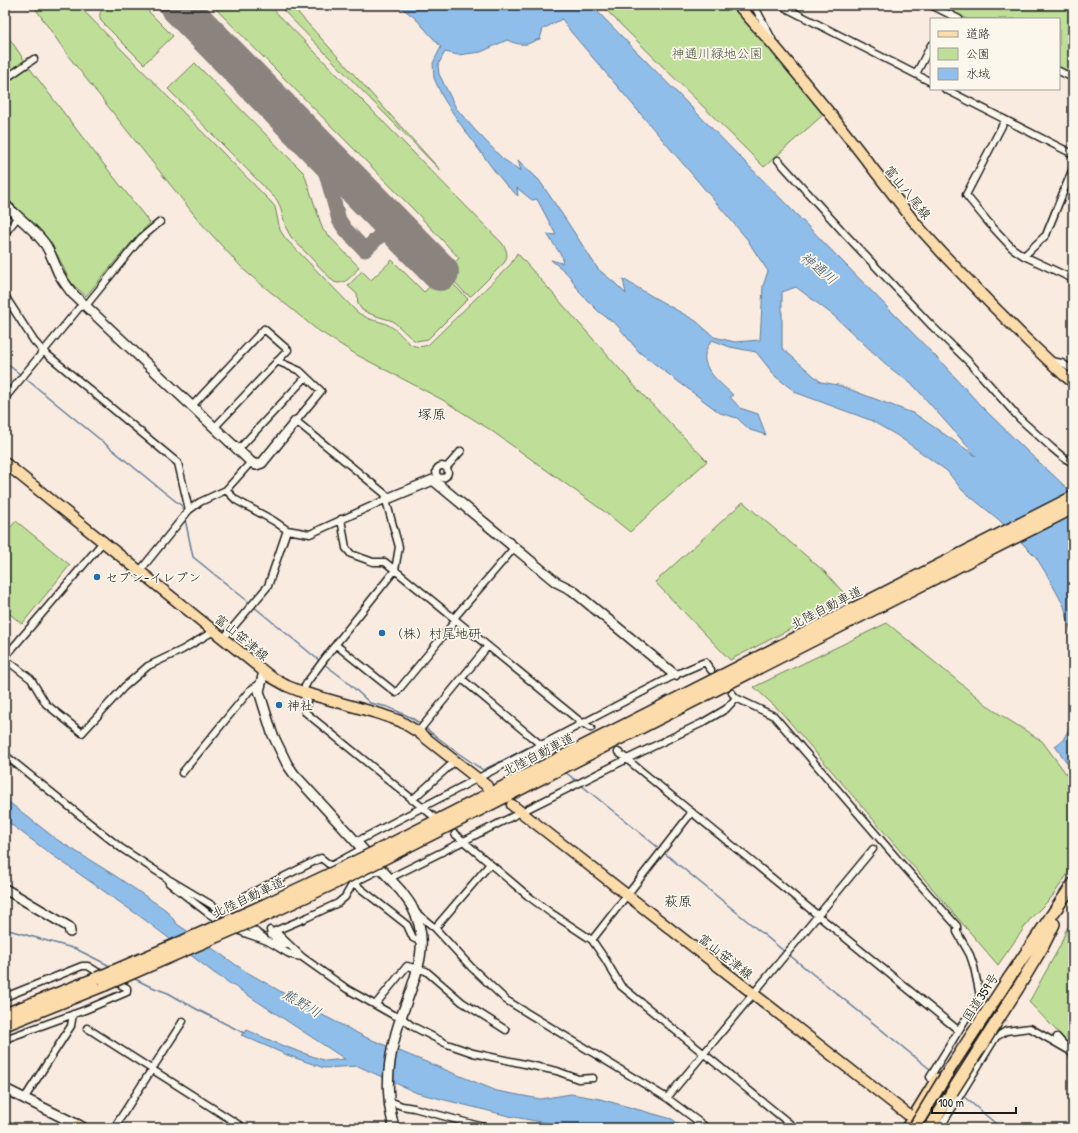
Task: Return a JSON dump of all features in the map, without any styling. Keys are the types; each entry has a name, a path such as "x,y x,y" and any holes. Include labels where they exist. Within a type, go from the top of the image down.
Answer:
{"highway":[{"name":"北陸自動車道","path":"5,1014 101,982 187,950 333,874 379,860 1073,497"},
{"name":"北陸自動車道","path":"741,672 1073,508"},
{"name":"国道359号","path":"913,1123 1073,884"},
{"name":"国道359号","path":"924,1128 988,1024 1041,942 1073,896"},
{"path":"907,1128 913,1123 935,1082 997,984 1043,919 1054,911"},
{"path":"930,1128 1022,982 1054,924"},
{"name":"北陸自動車道","path":"5,1024 101,982"}],"main road":[{"name":"富山八尾線","path":"738,5 776,48 832,116 916,224 989,302 1049,361 1073,382"},
{"name":"富山笹津線","path":"5,463 264,672 287,686 302,692 400,721 418,732 487,786"},
{"name":"富山笹津線","path":"512,805 753,993 913,1123 924,1128"}],"street":[{"path":"780,5 930,81"},
{"path":"931,5 945,16"},
{"path":"754,6 776,48"},
{"path":"916,74 930,47"},
{"path":"5,79 34,59"},
{"path":"1060,72 1073,78"},
{"path":"947,90 1073,154"},
{"path":"1005,120 966,195 1012,248 1024,256 1073,279"},
{"path":"778,160 930,324 969,362 1020,419 1064,458 1073,463"},
{"path":"1024,256 1046,235 1073,168"},
{"path":"5,205 44,243 51,254 64,282 72,293 238,450 256,465 262,463 320,391 300,371 277,361"},
{"path":"5,233 18,217"},
{"path":"5,398 79,308 88,303 141,238 160,222"},
{"path":"5,296 34,341 43,351 178,463 189,510"},
{"path":"192,406 264,329 288,350 215,427"},
{"path":"1049,361 1062,363 1073,370"},
{"path":"238,450 306,377"},
{"path":"296,422 385,494 399,548 395,570 308,681 302,692 306,700 305,712 433,816"},
{"path":"226,490 236,500 287,530 310,534 387,499 433,480 443,478 448,473 446,468 461,451"},
{"path":"139,572 189,510 200,502 226,490 251,462"},
{"path":"437,479 514,548 556,582 572,590 675,674"},
{"path":"341,520 346,548 351,554 373,562 385,562 582,723 591,728"},
{"path":"224,639 268,586 287,530"},
{"path":"102,542 5,658 31,679 46,704 82,733 124,687 148,666 182,650 214,631"},
{"path":"336,645 396,694 455,619 514,548"},
{"path":"418,732 488,646"},
{"path":"356,842 675,674 705,662 711,670"},
{"path":"264,672 259,691 272,733 287,764 294,774 362,849 379,860 390,878 410,903 421,935 421,952 418,970 400,1019 391,1056 389,1099 394,1128"},
{"path":"462,679 541,745"},
{"path":"182,773 250,690 261,683"},
{"path":"390,878 708,719 726,709 734,695 774,716 957,926 957,932 970,955 974,967 980,996 930,1077 935,1082"},
{"path":"618,752 958,1030"},
{"path":"5,755 121,848 222,912 243,922 267,941 294,956 302,957"},
{"path":"412,800 455,761"},
{"path":"592,940 692,812"},
{"path":"455,834 528,896 592,940 621,986 795,1128"},
{"path":"333,874 362,849"},
{"path":"667,1098 873,849"},
{"path":"245,896 321,858 333,874 353,883 407,926 413,938 421,942"},
{"path":"379,860 353,883 345,897 338,902 275,931 302,957 347,989 412,1026 448,1044 473,1053 557,1071 578,1079 593,1078"},
{"path":"435,928 490,864"},
{"path":"167,878 169,883 209,914 243,934 267,941"},
{"path":"5,889 69,927 70,932"},
{"path":"414,911 435,928 471,967 506,1000 667,1098 707,1128"},
{"path":"270,930 271,935 282,945 289,945"},
{"path":"5,997 86,965 127,988 127,992 121,995 5,1039"},
{"path":"375,1005 407,966 426,971 462,1002 506,1030"},
{"path":"24,1099 71,1026 73,1014"},
{"path":"114,1128 183,1021"},
{"path":"1006,1023 1006,1031"},
{"path":"87,1028 244,1128"},
{"path":"940,1128 996,1037 1006,1031 1030,1028 1071,1053"},
{"path":"1057,1037 1071,1053"},
{"path":"5,1089 79,1127"},
{"path":"389,1099 402,1106 488,1128"}],"green space":[{"path":"33,5 78,5 271,202 275,207 280,230 285,238 358,313 369,319 390,326 415,346 421,347 428,345 511,264 517,253 640,392 707,461 630,532 605,512 489,429 441,399 357,355 316,329 245,271 200,222 69,57"},
{"path":"106,5 142,5 173,36 144,64 101,21 100,12"},
{"path":"212,5 269,5 502,243 507,253 504,263 471,296 466,294 445,272 459,258 414,210"},
{"path":"278,5 291,5 442,172"},
{"name":"神通川緑地公園","path":"601,5 738,5 824,114 764,167"},
{"path":"940,5 1073,5 1073,74 1060,68 1060,18 965,18"},
{"path":"5,32 31,70 150,223 129,245 86,296 70,282 59,258 46,237 5,196"},
{"path":"195,63 304,173 323,230 359,267 348,279 338,283 334,282 291,237 286,228 277,200 168,89"},
{"path":"392,260 424,292 443,274 468,299 428,339 416,341 393,321 362,310 358,304 357,294 348,286 362,271 371,280"},
{"path":"743,502 825,572 849,599 730,660 655,582"},
{"path":"16,521 70,565 22,624 5,610 5,534"},
{"path":"887,623 993,710 1042,741 1073,783 1073,866 1052,897 1031,918 998,965 781,712 754,687"},
{"path":"1073,921 1073,1048 1029,1002 1060,946 1066,930"}],"water":[{"name":"神通川","path":"398,5 591,5 945,366 980,405 1073,494 1073,639 1064,606 1036,557 998,519 962,490 947,471 898,436 870,420 797,393 776,377 756,352 730,347 712,340 707,348 705,357 709,370 713,376 733,395 730,397 740,408 758,414 766,435 750,430 737,418 720,413 639,352 617,325 599,312 581,294 571,278 551,260 562,263 563,258 547,234 556,235 537,199 532,200 517,188 518,196 506,185 458,121 442,96 434,78 433,63 441,47 415,18","holes":["562,19 571,32 747,239 768,271 763,286 760,340 735,342 714,337 696,321 623,279 626,294 598,269 539,180 518,160 521,171 503,159 456,108 439,74 438,65 445,52 458,55 481,52 507,40 517,44 527,44 540,39 543,29","796,287 833,315 890,368 914,386 976,456 915,414 838,385 821,382 782,348 782,292"]},
{"path":"1073,721 1073,771 1055,746 1063,740"},
{"path":"5,799 56,839 114,875 166,910 177,924 245,971 311,1009 365,1037 497,1091 540,1099 571,1094 600,1099 672,1119 684,1128 573,1128 509,1116 417,1093 358,1066 324,1068 287,1055 241,1035 247,1030 281,1045 326,1061 345,1059 214,973 145,920 5,820"}],"waterway":[{"path":"5,362 22,376"},
{"path":"25,378 182,506 184,513"},
{"path":"185,519 193,557 250,603"},
{"path":"253,606 321,662"},
{"path":"324,664 344,679 370,703 388,707 421,724"},
{"path":"424,727 483,770 531,746 532,747"},
{"path":"537,750 548,759"},
{"path":"565,772 578,782"},
{"path":"581,785 660,849"},
{"path":"663,852 785,952"},
{"path":"5,929 76,949 112,967"},
{"path":"788,954 931,1070"},
{"path":"133,978 168,993 244,1033"},
{"path":"962,1095 1001,1128"}],"taxiway":[{"path":"319,149 339,220 345,229 365,250 392,224"}],"runway":[{"path":"178,5 440,272"}],"tunnel":[{"path":"980,996 1006,1023"}],"place":[{"name":"セブン-イレブン","path":"97,577"},
{"name":"（株）村尾地研","path":"382,633"},
{"name":"神社","path":"279,705"}],"district":[{"name":"塚原","path":"432,414"},
{"name":"萩原","path":"678,901"}],"water label":[{"name":"熊野川","path":"302,1003"}]}
